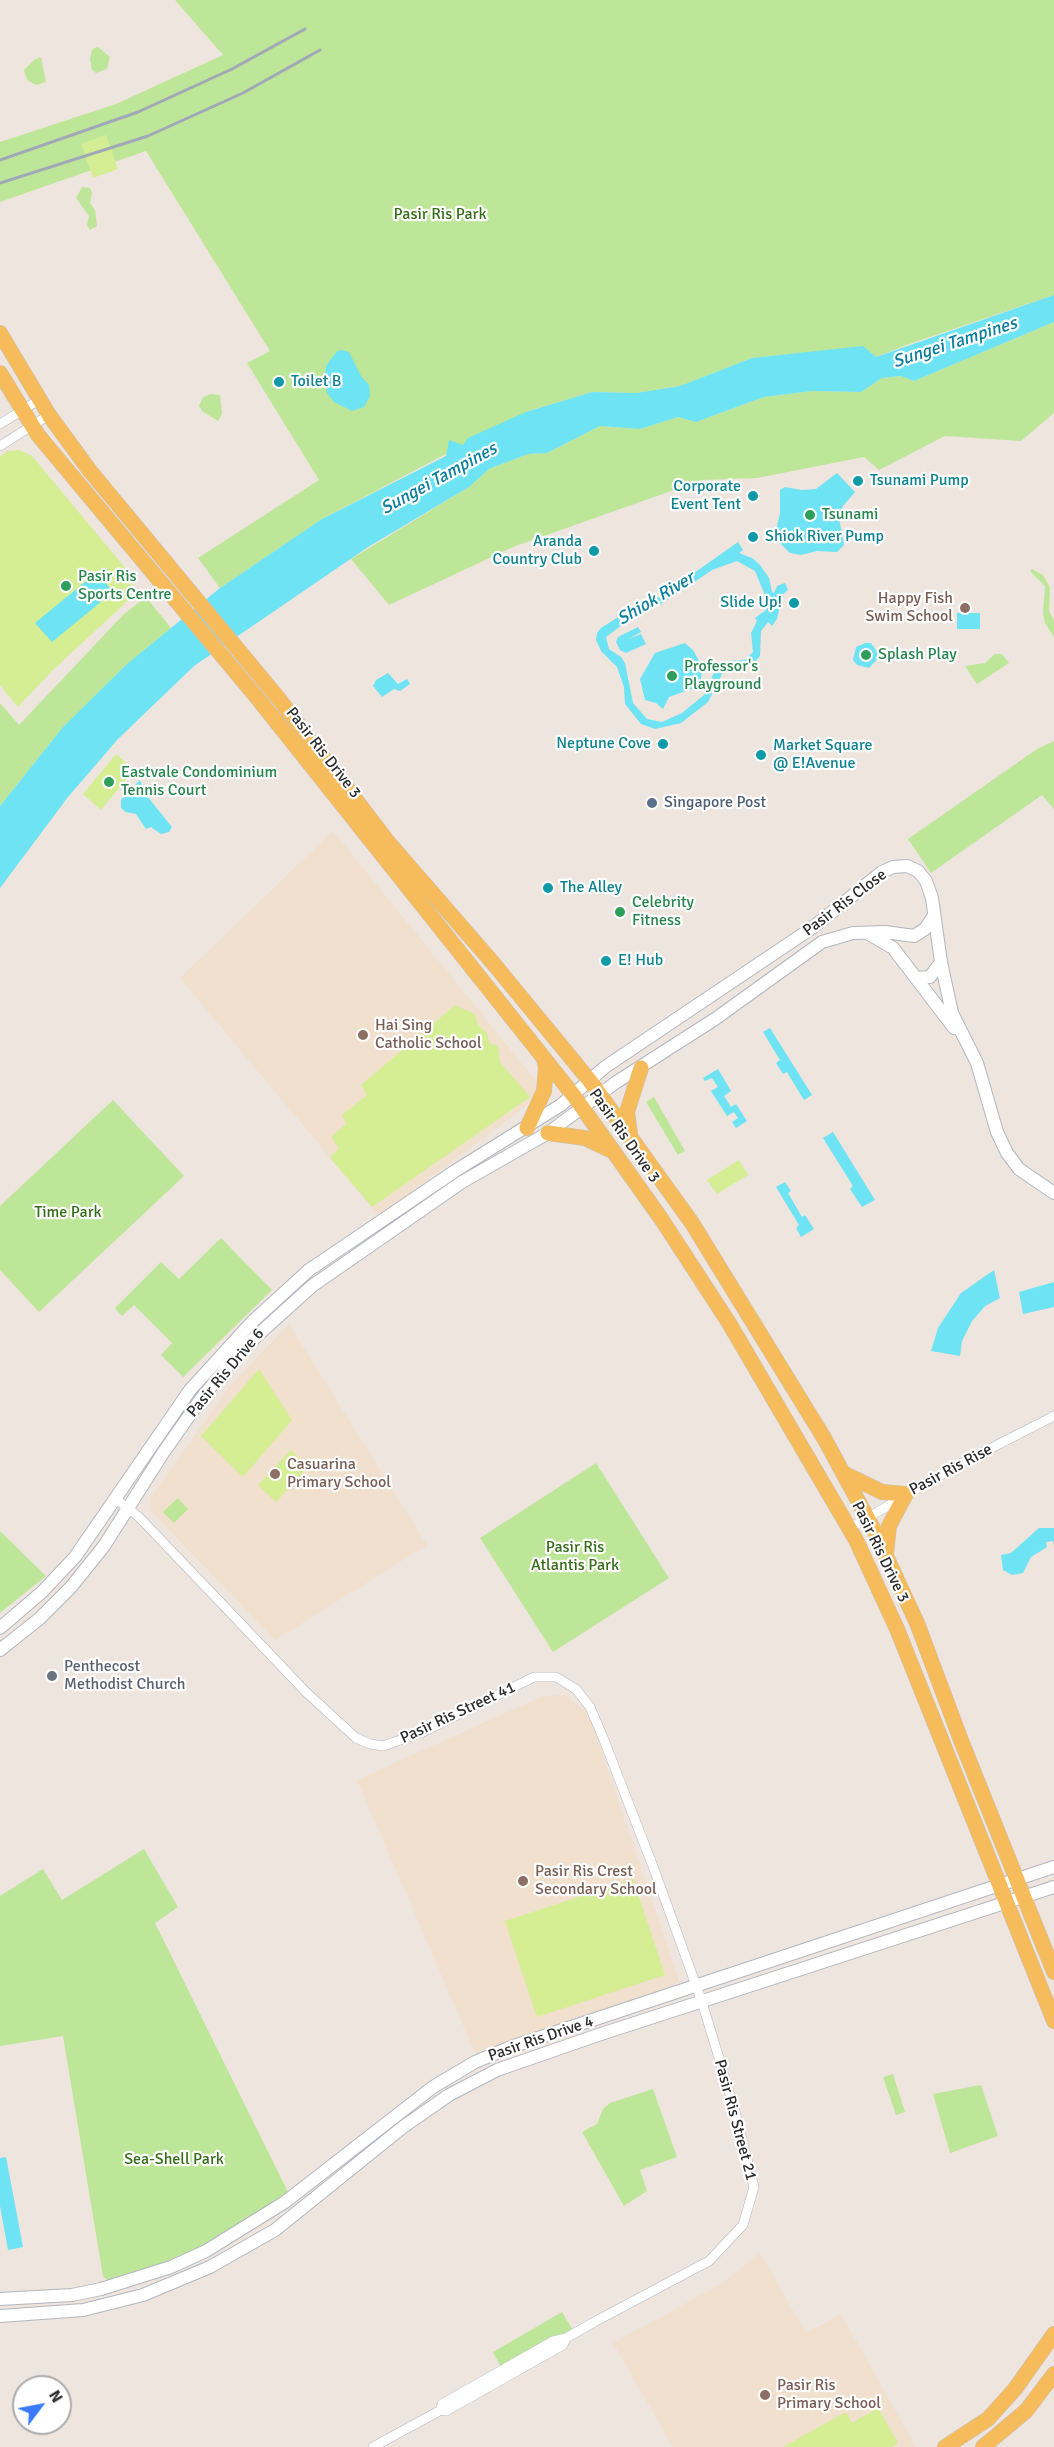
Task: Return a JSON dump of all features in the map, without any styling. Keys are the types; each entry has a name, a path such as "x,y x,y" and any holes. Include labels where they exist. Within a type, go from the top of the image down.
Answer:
{"main road":[{"name":"Pasir Ris Drive 3","path":"0,333 39,400 90,471 234,642 388,842 494,963 590,1081 717,1264 868,1518 917,1623 1054,1972"},
{"name":"Pasir Ris Drive 3","path":"0,372 32,426 259,700 578,1102 729,1323 850,1527 897,1629 1054,2021"},
{"path":"184,612 188,603 199,601"},
{"path":"526,1128 544,1091 546,1077 544,1058"},
{"path":"632,1139 627,1112 641,1068"},
{"path":"548,1132 585,1138 615,1153"},
{"path":"843,1473 882,1492 906,1494 889,1526 886,1558"},
{"path":"945,2447 988,2419 1015,2390 1053,2338"},
{"path":"983,2447 1026,2411 1054,2374"}],"street":[{"path":"0,424 39,400"},
{"path":"0,446 49,415"},
{"name":"Pasir Ris Close","path":"590,1081 605,1067 812,928 882,872 893,867 907,866 918,871 926,881 932,898 933,917 925,929 914,936 899,936 885,932 852,933 822,942 699,1029 600,1094"},
{"path":"933,917 952,1013 977,1063 997,1132 1007,1153 1020,1169 1054,1193"},
{"path":"869,934 893,948 968,1046"},
{"path":"916,978 930,977 941,962"},
{"path":"687,1011 699,1029"},
{"name":"Pasir Ris Drive 6","path":"0,1650 39,1619 71,1587 104,1546 127,1507 201,1399 240,1351 274,1318 312,1286 462,1182 548,1132 578,1102 590,1081"},
{"name":"Pasir Ris Drive 6","path":"0,1628 42,1592 72,1560 190,1390 279,1296 309,1270 427,1190 526,1128 578,1102 600,1094"},
{"name":"Pasir Ris Rise","path":"850,1527 906,1494 1054,1416"},
{"name":"Pasir Ris Street 41","path":"116,1499 127,1507 306,1692 356,1738 370,1744 382,1746 423,1732 534,1677 556,1677 576,1689 590,1707 608,1750 696,1986"},
{"name":"Pasir Ris Drive 4","path":"0,2299 72,2295 135,2280 206,2251 285,2202 405,2106 475,2062 511,2047 1054,1867"},
{"name":"Pasir Ris Drive 4","path":"0,2316 83,2310 143,2295 189,2277 275,2229 403,2127 457,2091 496,2070 1054,1887"},
{"name":"Pasir Ris Street 21","path":"373,2447 441,2410 442,2404 559,2338 566,2338 709,2262 743,2224 754,2187 735,2111 696,1986"}],"shaded area":[{"name":"Hai Sing Catholic School","path":"333,831 545,1092 379,1216 180,978"},
{"name":"Casuarina Primary School","path":"289,1324 427,1545 275,1640 151,1511 150,1499 230,1386"},
{"name":"Pasir Ris Crest Secondary School","path":"565,1695 589,1714 679,1981 669,1989 475,2053 357,1780 543,1696"},
{"name":"Pasir Ris Primary School","path":"760,2253 806,2333 841,2314 916,2447 673,2447 613,2343 721,2284"}],"green space":[{"name":"Pasir Ris Park","path":"175,0 1054,0 1054,295 876,357 812,352 752,358 680,386 636,393 592,392 526,412 322,519 220,588 198,558 319,480 247,363 270,351 146,151 0,202 0,142 116,104 223,55"},
{"path":"98,47 110,57 107,69 96,73 92,70 90,59 92,49"},
{"path":"41,57 46,82 36,85 27,80 24,70 34,60"},
{"path":"106,135 118,169 93,178 81,144"},
{"path":"82,187 90,188 92,193 90,203 95,210 97,226 90,230 87,225 89,216 76,198"},
{"path":"1054,322 1054,413 1021,441 945,436 879,470 864,457 757,478 702,480 513,547 389,605 351,559 469,487 489,469 528,454 547,453 600,426 640,429 678,417 696,422 764,397 812,391 861,392 882,378 901,376 914,381"},
{"path":"211,394 220,395 222,414 218,421 202,411 199,406 203,397"},
{"name":"Pasir Ris Sports Centre","path":"20,450 32,456 132,576 133,596 54,669 18,707 0,685 0,456 8,451"},
{"path":"1032,569 1043,575 1050,588 1049,611 1054,620 1054,637 1045,623 1043,614 1045,586 1030,571"},
{"path":"146,597 171,628 127,664 63,727 0,806 0,703 19,725 124,614"},
{"path":"995,654 1002,654 1009,663 977,684 965,666 985,663"},
{"path":"1054,741 1054,809 1042,795 931,873 908,839 1037,749"},
{"name":"Eastvale Condominium Tennis Court","path":"116,754 134,770 101,810 83,794"},
{"path":"455,1005 475,1014 478,1025 487,1033 489,1043 498,1046 500,1062 530,1097 372,1207 330,1158 339,1148 331,1137 346,1124 342,1115 367,1095 361,1085"},
{"path":"654,1097 685,1151 678,1155 646,1102"},
{"name":"Time Park","path":"113,1100 184,1176 39,1312 0,1270 0,1206"},
{"path":"739,1160 748,1175 717,1194 707,1180"},
{"path":"221,1238 272,1290 183,1377 161,1355 172,1343 134,1305 122,1316 115,1308 161,1262 179,1279"},
{"path":"259,1369 292,1420 243,1477 201,1436"},
{"path":"291,1450 308,1467 276,1502 258,1485"},
{"name":"Pasir Ris Atlantis Park","path":"596,1463 669,1578 553,1652 480,1538"},
{"path":"178,1498 188,1509 174,1523 163,1512"},
{"path":"0,1531 46,1576 0,1613"},
{"name":"Sea-Shell Park","path":"144,1849 178,1907 155,1923 289,2194 221,2237 179,2258 110,2283 103,2276 63,2036 0,2046 0,1896 43,1869 62,1900"},
{"path":"633,1879 665,1975 537,2017 505,1921"},
{"path":"893,2074 905,2112 896,2115 883,2077"},
{"path":"981,2085 998,2136 950,2153 933,2094"},
{"path":"653,2089 677,2157 640,2170 647,2191 624,2206 582,2132 597,2124 603,2109 610,2103"},
{"path":"562,2312 574,2332 504,2373 493,2352"},
{"path":"878,2408 898,2443 892,2447 783,2447 846,2412 852,2423"}],"water":[{"name":"Sungei Tampines","path":"1054,295 1054,322 914,381 901,376 882,378 861,392 812,391 764,397 696,422 678,417 640,429 600,426 547,453 528,454 489,469 469,487 368,547 194,666 118,739 68,797 0,888 0,806 63,727 127,664 220,588 322,519 446,456 449,440 463,445 468,438 526,412 592,392 636,393 680,386 752,358 863,346 876,357"},
{"path":"337,351 349,352 361,376 369,385 370,396 364,407 352,411 334,402 327,393 324,381 326,366"},
{"name":"Tsunami","path":"837,473 855,492 843,506 839,518 844,545 837,552 817,551 801,555 790,553 777,540 780,490 785,487 801,490 816,489"},
{"name":"Shiok River","path":"738,542 743,550 739,553 752,558 769,578 772,592 774,593 777,586 785,583 788,590 782,595 777,619 772,626 768,622 761,631 760,656 752,665 724,670 708,702 681,723 655,729 641,724 625,704 624,687 617,667 601,651 596,640 601,628 631,609 660,597","holes":["737,561 755,571 767,600 766,610 755,618 757,621 751,633 753,652 745,660 728,661 716,668 704,695 682,713 662,722 647,719 633,703 625,663 621,657 609,649 606,637 631,618 663,603 712,570"]},
{"path":"97,572 113,592 52,642 35,623"},
{"path":"957,613 980,613 980,629 957,629"},
{"path":"638,627 641,632 628,639 641,634 646,644 626,653 620,650 616,642 618,637"},
{"name":"Professor's Playground","path":"685,643 693,650 702,666 701,680 697,687 669,697 663,709 656,703 645,700 640,679 655,653"},
{"name":"Splash Play","path":"871,643 878,653 877,659 869,668 857,665 853,660 856,647"},
{"path":"388,673 398,684 407,679 410,684 400,691 394,689 382,697 373,686 376,680"},
{"path":"140,780 147,796 172,827 169,832 161,834 151,827 146,829 136,814 126,812 121,808 121,800"},
{"path":"770,1028 812,1095 804,1100 787,1072 783,1074 776,1063 780,1060 763,1032"},
{"path":"718,1069 731,1091 724,1096 731,1107 736,1104 747,1121 736,1128 732,1122 738,1118 734,1112 727,1116 711,1091 718,1087 712,1078 705,1081 703,1078"},
{"path":"833,1132 875,1200 862,1207 850,1189 853,1186 823,1138"},
{"path":"785,1182 791,1191 788,1193 802,1217 805,1215 814,1229 801,1237 796,1228 799,1225 776,1187"},
{"path":"994,1270 1000,1298 985,1306 972,1321 962,1341 960,1356 931,1351 938,1328 961,1293"},
{"path":"1054,1282 1054,1307 1023,1314 1019,1292"},
{"path":"1039,1528 1054,1528 1054,1545 1053,1541 1046,1542 1047,1547 1031,1557 1023,1573 1012,1575 1003,1570 1001,1555 1011,1553"},
{"path":"6,2157 23,2247 8,2250 0,2206 0,2158"}],"railway":[{"path":"0,160 138,112 232,69 305,29"},
{"path":"0,183 148,136 243,93 320,50"}],"place":[{"name":"Toilet B","path":"279,382"},
{"name":"Tsunami Pump","path":"858,481"},
{"name":"Corporate Event Tent","path":"753,496"},
{"name":"Tsunami","path":"810,515"},
{"name":"Shiok River Pump","path":"753,537"},
{"name":"Aranda Country Club","path":"594,551"},
{"name":"Pasir Ris Sports Centre","path":"66,586"},
{"name":"Slide Up!","path":"794,603"},
{"name":"Happy Fish Swim School","path":"965,608"},
{"name":"Splash Play","path":"866,655"},
{"name":"Professor's Playground","path":"672,676"},
{"name":"Neptune Cove","path":"663,744"},
{"name":"Market Square @ E!Avenue","path":"761,755"},
{"name":"Eastvale Condominium Tennis Court","path":"109,782"},
{"name":"Singapore Post","path":"652,803"},
{"name":"The Alley","path":"548,888"},
{"name":"Celebrity Fitness","path":"620,912"},
{"name":"E! Hub","path":"606,961"},
{"name":"Hai Sing Catholic School","path":"363,1035"},
{"name":"Casuarina Primary School","path":"275,1474"},
{"name":"Penthecost Methodist Church","path":"52,1676"},
{"name":"Pasir Ris Crest Secondary School","path":"523,1881"},
{"name":"Pasir Ris Primary School","path":"765,2395"}]}
